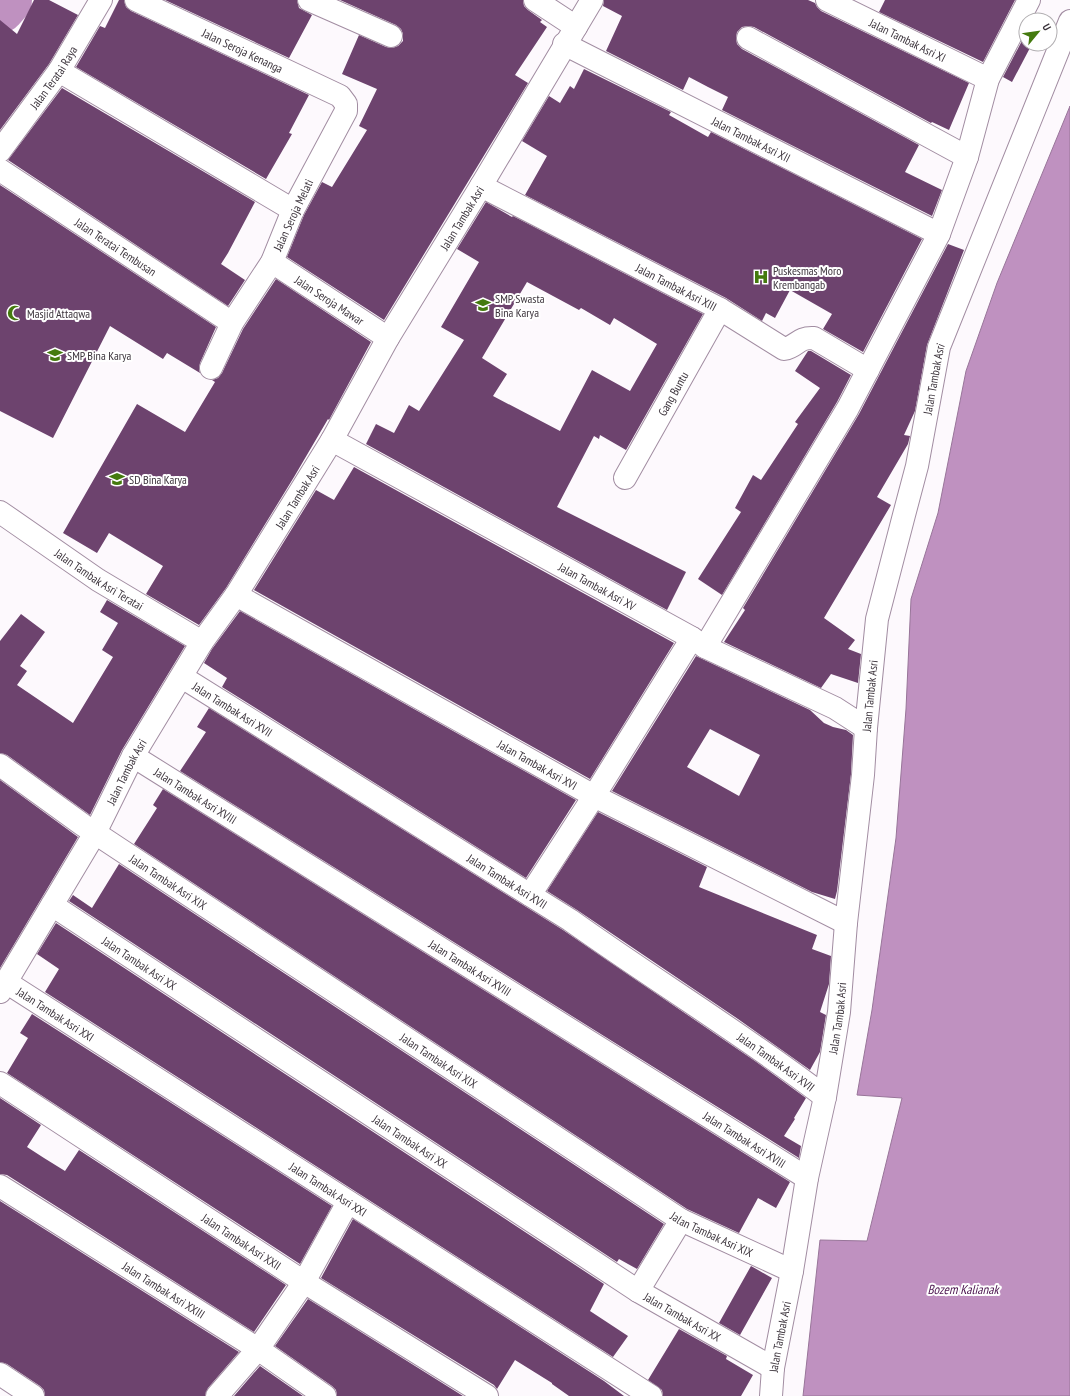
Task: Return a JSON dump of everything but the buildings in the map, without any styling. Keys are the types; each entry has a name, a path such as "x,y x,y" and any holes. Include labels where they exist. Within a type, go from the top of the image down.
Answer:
{"street":[{"name":"Jalan Teratai Raya","path":"0,151 59,71 101,0"},
{"name":"Jalan Seroja Kenanga","path":"136,0 340,96 346,104"},
{"path":"308,0 391,36"},
{"name":"Jalan Tambak Asri XII","path":"535,0 570,36 939,234"},
{"name":"Jalan Tambak Asri","path":"3,987 95,834 133,756 202,642 236,594 332,440 388,338 482,186 592,0"},
{"name":"Jalan Tambak Asri XI","path":"827,0 988,79"},
{"path":"530,895 594,796 699,643 848,408 939,234 967,157 988,79 1029,0"},
{"name":"Jalan Tambak Asri","path":"772,1396 773,1368 792,1271 807,1178 825,1097 839,1012 846,923 863,775 866,728 877,619 918,466 939,347 1070,21"},
{"path":"748,38 967,157"},
{"path":"59,71 293,210"},
{"name":"Jalan Seroja Melati","path":"211,368 232,322 272,262 293,210 346,111 346,104"},
{"name":"Jalan Teratai Tembusan","path":"0,170 232,322"},
{"name":"Jalan Tambak Asri XIII","path":"482,186 720,309 784,349 805,338 814,338 868,370"},
{"name":"Jalan Seroja Mawar","path":"272,262 388,338"},
{"name":"Gang Buntu","path":"625,478 720,309"},
{"name":"Jalan Tambak Asri XV","path":"332,440 699,643 835,708 866,728"},
{"name":"Jalan Tambak Asri Teratai","path":"0,512 98,580 202,642"},
{"name":"Jalan Tambak Asri XVI","path":"236,594 594,796 846,923"},
{"name":"Jalan Tambak Asri XVII","path":"182,677 570,920 769,1055 825,1097"},
{"name":"Jalan Tambak Asri XVIII","path":"133,756 807,1178"},
{"name":"Jalan Tambak Asri XIX","path":"0,766 95,834 681,1220 792,1271"},
{"name":"Jalan Tambak Asri XX","path":"52,905 638,1291 773,1368"},
{"name":"Jalan Tambak Asri XXI","path":"3,987 348,1202 651,1396"},
{"name":"Jalan Tambak Asri XXII","path":"0,1083 304,1282 486,1396"},
{"name":"Jalan Tambak Asri XXIII","path":"0,1186 258,1349 325,1396"},
{"path":"217,1396 258,1349 304,1282 348,1202"},
{"path":"638,1291 681,1220"},
{"path":"0,1374 33,1396"}],"water":[{"name":"Bozem Kalianak","path":"1070,106 1070,1396 803,1396 820,1240 867,1241 902,1098 857,1095 872,1010 896,838 906,709 911,599 938,513 966,371 997,283"}],"waterway":[{"path":"0,8 7,0"}],"place":[{"name":"Puskesmas Moro Krembangab","path":"761,277"},
{"name":"SMP Swasta Bina Karya","path":"483,305"},
{"name":"Masjid Attaqwa","path":"15,313"},
{"name":"SMP Bina Karya","path":"55,355"},
{"name":"SD Bina Karya","path":"117,479"}]}
